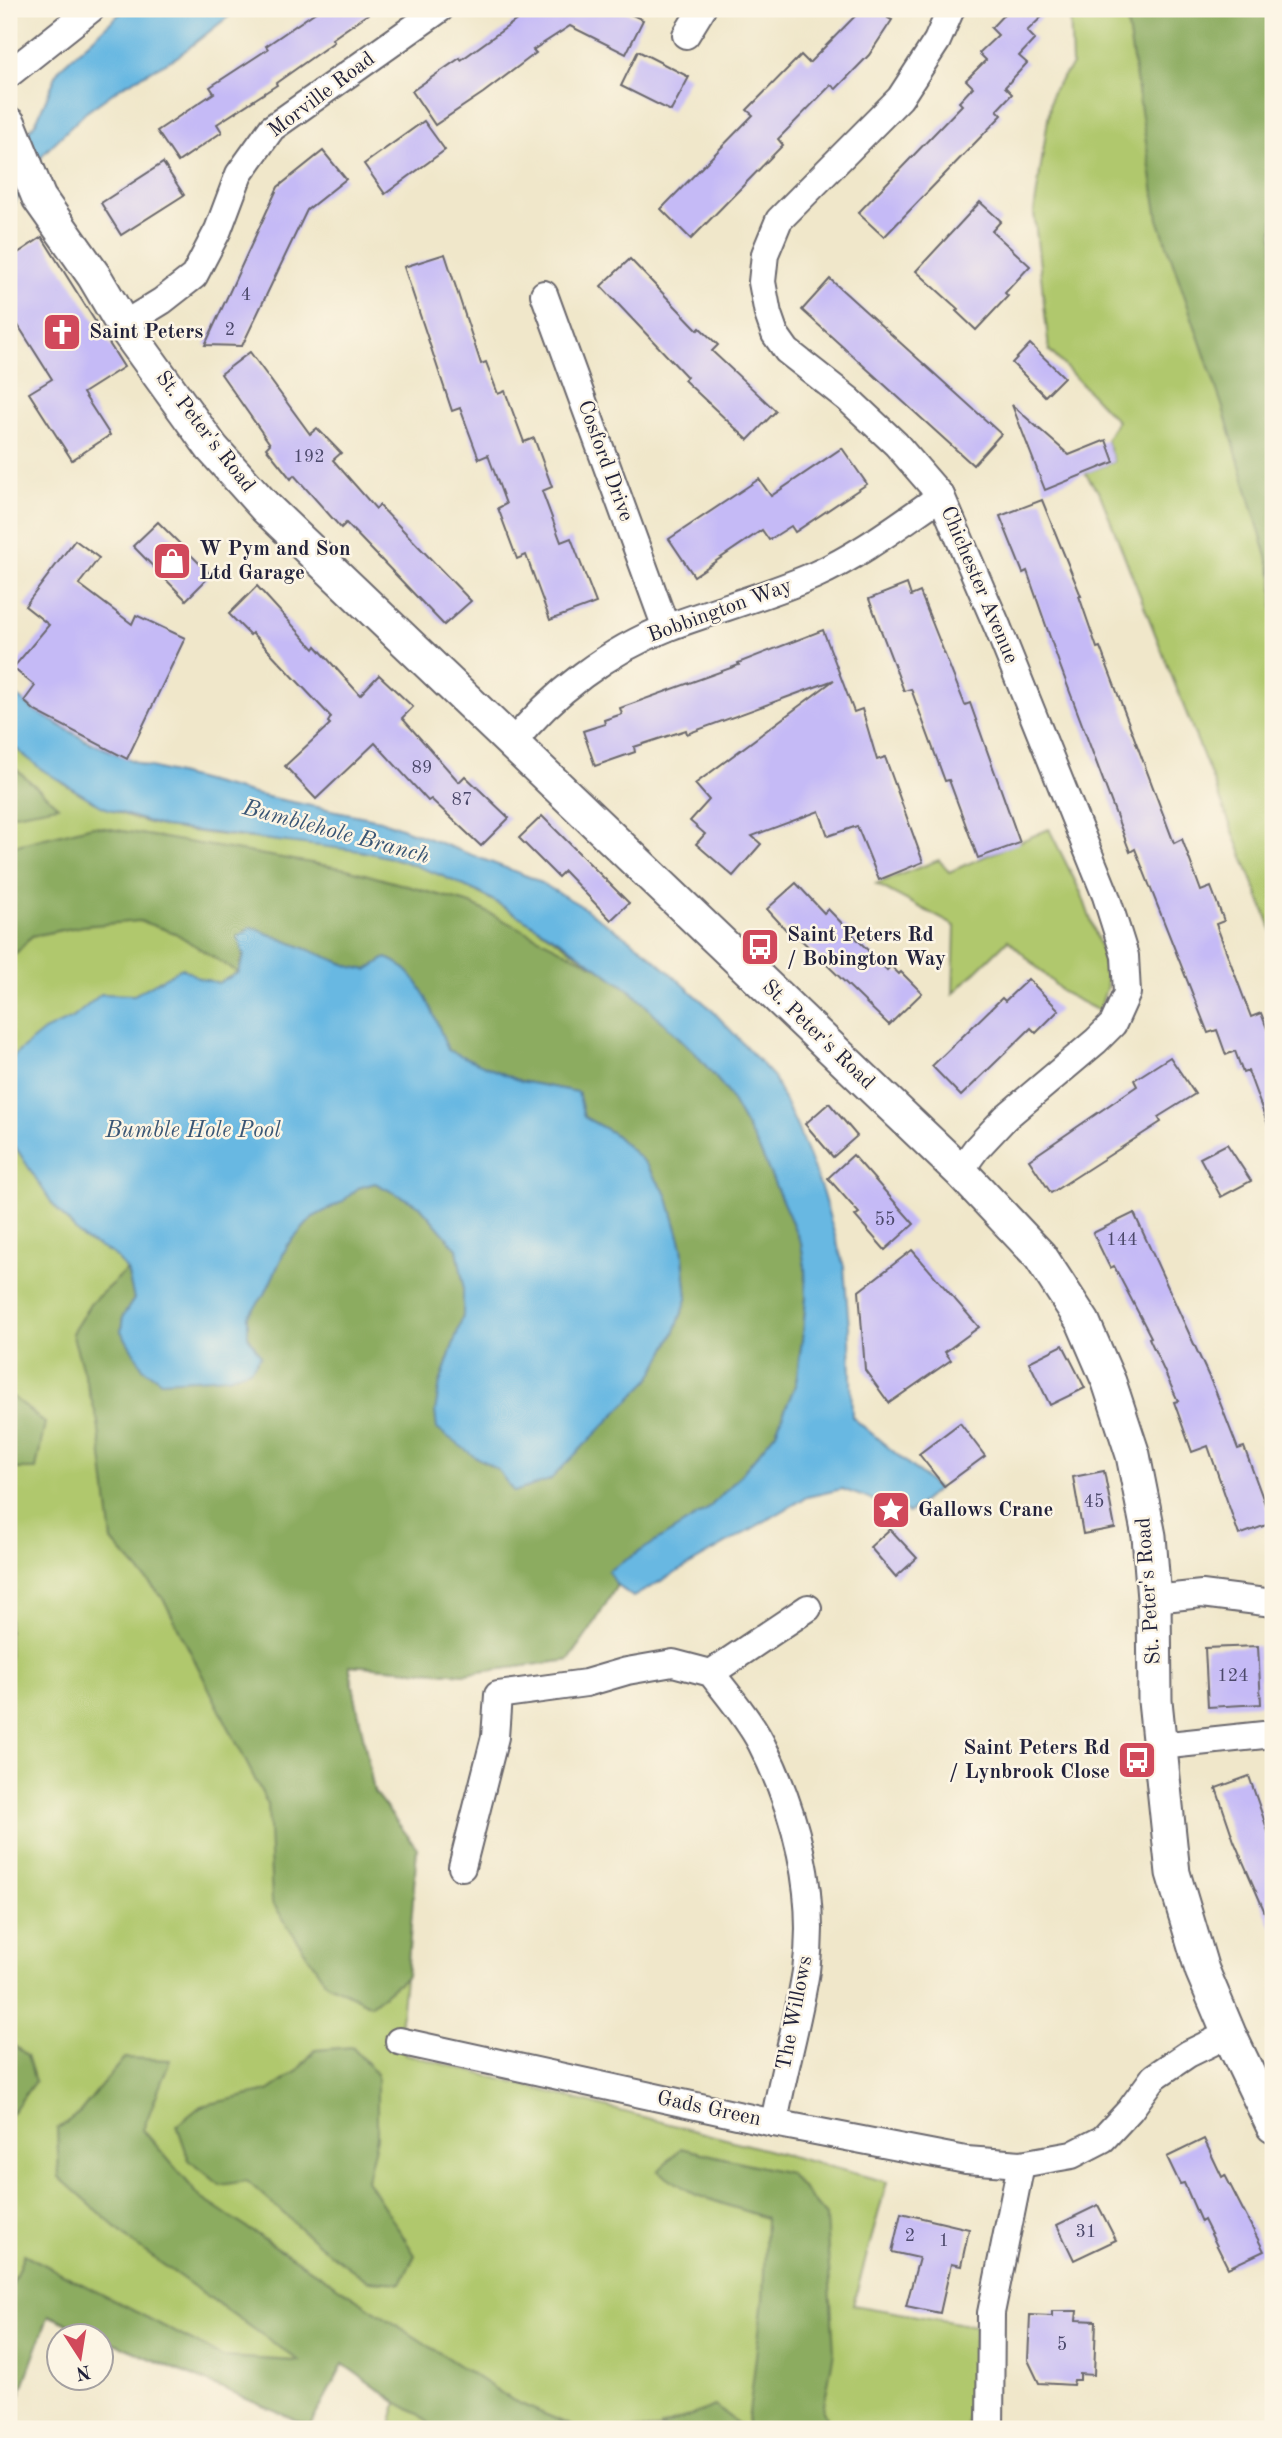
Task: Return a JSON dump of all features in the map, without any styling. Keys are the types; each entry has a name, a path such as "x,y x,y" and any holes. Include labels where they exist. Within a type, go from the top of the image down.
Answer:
{"street":[{"path":"9,74 91,9"},
{"name":"Morville Road","path":"122,325 162,301 194,276 218,230 239,174 272,128 440,9"},
{"path":"686,35 702,9"},
{"name":"Chichester Avenue","path":"951,9 937,41 900,97 779,220 765,254 762,282 775,334 787,351 848,398 896,444 942,496 1106,896 1125,956 1127,993 1113,1024 1006,1117 960,1171"},
{"name":"St. Peter's Road","path":"9,124 38,198 94,276 122,325 212,448 265,507 960,1171 1040,1256 1083,1322 1109,1382 1133,1455 1149,1536 1154,1599 1155,1700 1173,1873 1202,1970 1273,2126"},
{"name":"Cosford Drive","path":"544,294 666,628"},
{"name":"Bobbington Way","path":"512,744 528,724 581,677 629,646 666,628 818,574 857,553 942,496"},
{"path":"1154,1599 1202,1594 1273,1603"},
{"path":"462,1867 495,1737 498,1695 586,1682 673,1663 711,1673 808,1608"},
{"name":"The Willows","path":"711,1673 760,1741 783,1794 803,1861 808,1922 806,1968 774,2123"},
{"path":"1160,1746 1273,1734"},
{"name":"Gads Green","path":"399,2042 774,2123 966,2160 1021,2164 1072,2155 1103,2139 1130,2110 1154,2077 1188,2054 1229,2034"},
{"path":"990,2429 991,2313 1021,2164"}],"green space":[{"path":"1070,9 1273,9 1273,933 1100,494 1085,473 1114,462 1106,440 1117,421 1049,350 1034,212 1052,92 1072,65"},
{"path":"1125,9 1273,9 1273,577 1222,405 1158,219"},
{"path":"9,743 82,795 144,822 195,832 344,848 402,861 433,872 493,900 631,991 609,1571 617,1585 569,1660 464,1674 349,1665 374,1792 417,1848 399,2041 406,2054 887,2182 853,2305 976,2326 966,2429 390,2429 397,2403 343,2364 310,2426 116,2344 116,2322 64,2322 9,2299"},
{"path":"9,763 58,806 9,815"},
{"path":"93,826 347,869 471,904 595,966 631,991 696,1054 726,1090 761,1153 801,1243 806,1297 803,1333 796,1383 776,1432 739,1477 707,1510 609,1571 617,1585 569,1660 464,1674 349,1665 374,1792 417,1848 407,1976 371,2005 326,1983 272,1902 268,1805 163,1598 112,1541 98,1422 72,1333 91,1303 127,1270 134,1299 123,1316 121,1331 132,1348 200,1377 228,1377 261,1356 248,1336 248,1315 265,1294 287,1246 313,1217 342,1202 358,1188 375,1183 420,1206 457,1249 463,1281 463,1316 440,1383 474,1456 497,1469 616,1412 651,1378 675,1331 687,1299 682,1247 667,1195 644,1162 613,1133 584,1117 578,1092 520,1081 447,1050 425,996 408,972 386,958 367,970 352,967 251,927 238,973 175,933 140,921 83,926 32,936 9,961 9,847"},
{"path":"1049,829 1082,895 1101,949 1107,986 1099,1011 1064,993 1008,940 953,994 955,926 876,884 939,860 949,872"},
{"path":"9,1394 45,1423 36,1469 9,1469"},
{"path":"9,2042 27,2055 35,2081 9,2117"},
{"path":"352,2047 377,2074 377,2137 367,2180 415,2255 401,2283 368,2281 320,2246 247,2181 220,2185 189,2160 177,2125 201,2106 268,2091 296,2072 315,2050"},
{"path":"124,2058 170,2060 143,2130 201,2198 514,2401 579,2429 436,2429 343,2364 310,2426 116,2343 116,2322 65,2322 49,2315 9,2424 9,2293 24,2254 223,2357 299,2361 134,2244 59,2177 57,2129 79,2113"},
{"path":"681,2148 789,2173 826,2216 834,2352 823,2411 831,2429 747,2429 763,2299 766,2218 696,2195 658,2171"},
{"path":"715,2406 745,2429 661,2429 661,2427"}],"water":[{"path":"125,9 238,9 177,57 124,85 85,113 44,153 9,213 9,155 36,122 59,69"},
{"name":"Bumblehole Branch","path":"9,689 35,711 87,741 143,765 258,795 380,820 532,878 578,904 642,948 711,1009 773,1076 822,1191 844,1267 850,1338 852,1417 938,1489 909,1513 842,1489 807,1497 633,1597 617,1585 608,1571 707,1510 739,1477 776,1432 796,1383 806,1297 801,1243 761,1153 726,1090 696,1054 631,991 562,942 482,894 400,860 361,851 164,827 103,807 41,769 9,743"},
{"name":"Bumble Hole Pool","path":"251,927 352,967 367,970 386,958 398,964 409,973 425,996 448,1050 520,1081 578,1092 584,1117 613,1133 644,1162 667,1195 682,1247 687,1299 675,1331 651,1378 550,1480 514,1492 497,1469 437,1429 435,1411 440,1383 463,1316 463,1281 457,1249 420,1206 375,1183 358,1188 342,1202 313,1217 287,1246 265,1294 248,1316 248,1336 261,1356 250,1370 228,1377 161,1381 143,1368 121,1331 123,1316 134,1299 127,1270 113,1254 83,1239 53,1205 9,1137 9,1125 14,1118 9,1111 9,1063 17,1053 44,1031 74,1017 101,994 134,995 182,968 199,978 218,983 238,973 244,956 238,937"}],"building":[{"path":"320,9 375,9 332,39 334,42 276,83 277,85 217,124 222,132 178,162 157,131 214,93 210,87 268,49 266,46"},
{"path":"532,9 620,9 643,20 626,54 570,26 533,50 536,53 483,93 435,125 412,91"},
{"path":"862,9 894,9 888,18 892,20 869,55 836,89 831,85 778,139 783,145 691,239 661,209 753,115 747,110 801,55 809,63"},
{"path":"1009,9 1050,9 1027,31 1035,39 1019,56 1027,63 1005,87 1012,94 997,110 1002,115 884,237 858,213 962,105 959,102 973,87 966,80 986,60 979,53 998,35 991,28"},
{"path":"638,51 689,77 671,111 621,86"},
{"path":"424,121 445,150 385,194 364,164"},
{"path":"323,151 346,179 307,210 242,346 205,345 278,187"},
{"path":"163,163 184,195 121,235 101,203"},
{"path":"980,202 1001,221 992,231 1030,266 1005,293 1008,296 976,330 956,311 958,309 916,271"},
{"name":"Saint Peters","path":"42,237 124,367 83,393 110,435 72,460 29,393 52,379 9,311 9,259"},
{"path":"445,254 481,364 486,362 498,394 505,391 524,442 534,438 552,487 542,491 561,542 571,538 596,603 550,620 526,555 517,559 498,508 506,504 488,455 479,459 460,408 452,411 404,267"},
{"path":"630,259 698,330 700,328 718,345 712,351 776,411 748,440 684,380 687,377 601,286"},
{"path":"830,279 1001,434 973,465 802,310"},
{"path":"1030,344 1064,377 1045,396 1012,363"},
{"path":"250,352 310,434 317,428 341,453 333,460 376,509 379,505 471,601 444,625 346,523 341,528 294,475 291,479 266,448 270,444 221,374"},
{"path":"1012,405 1069,455 1106,440 1114,462 1045,490"},
{"path":"842,448 867,484 795,532 791,526 769,540 762,530 694,576 669,539 759,479 771,496"},
{"path":"1042,500 1174,843 1182,839 1201,891 1211,887 1224,921 1216,924 1251,1017 1261,1013 1273,1044 1273,1133 1248,1071 1243,1073 1235,1051 1226,1055 1217,1030 1208,1033 1135,849 1130,852 1027,571 1023,573 1000,516"},
{"name":"W Pym and Son Ltd Garage","path":"158,522 211,575 186,600 133,546"},
{"path":"75,540 99,558 79,584 132,624 136,615 185,638 127,759 35,711 24,701 35,686 13,668 49,625 25,606"},
{"path":"907,584 911,596 920,592 965,705 970,703 1020,843 978,858 949,780 945,781 911,689 904,691 869,599"},
{"path":"257,586 360,695 379,675 413,707 402,718 459,782 465,776 509,818 481,846 431,799 428,801 375,743 316,799 285,766 330,724 328,722 331,717 252,633 250,635 229,614"},
{"path":"823,630 854,712 862,709 877,760 885,757 923,862 879,880 857,826 828,836 819,811 752,836 761,844 733,876 696,844 705,834 690,821 709,800 695,784 834,680 687,734 686,730 634,747 635,752 595,766 583,731 605,724 604,720 622,714 620,708 739,665 738,663"},
{"path":"542,816 629,903 611,920 564,871 558,877 519,838"},
{"path":"796,883 824,913 828,909 887,970 891,966 899,974 901,972 922,993 889,1025 790,929 787,931 767,909"},
{"path":"1028,979 1059,1010 1036,1033 1031,1028 961,1096 932,1066 1002,998 1005,1001"},
{"path":"1170,1057 1195,1094 1158,1117 1161,1122 1051,1193 1029,1160 1137,1086 1134,1080"},
{"path":"829,1103 857,1136 833,1157 805,1124"},
{"path":"1227,1144 1251,1181 1221,1197 1200,1158"},
{"path":"853,1155 914,1224 885,1250 855,1216 859,1213 828,1178"},
{"path":"1134,1213 1215,1390 1238,1449 1244,1447 1272,1523 1239,1535 1208,1446 1192,1452 1174,1402 1178,1401 1149,1338 1151,1337 1114,1266 1110,1268 1093,1233"},
{"path":"912,1250 979,1327 945,1352 951,1360 889,1403 865,1370 859,1291"},
{"path":"1063,1345 1085,1388 1050,1405 1029,1362"},
{"path":"960,1423 985,1456 944,1486 919,1454"},
{"path":"1104,1471 1115,1528 1083,1534 1073,1477"},
{"path":"890,1529 917,1558 896,1577 870,1547"},
{"path":"1258,1646 1261,1704 1208,1707 1205,1648"},
{"path":"1249,1776 1273,1846 1273,1931 1234,1841 1216,1788"},
{"path":"1204,2139 1264,2251 1228,2268 1204,2220 1201,2222 1184,2183 1180,2184 1167,2157"},
{"path":"1098,2205 1116,2240 1074,2260 1057,2225"},
{"path":"901,2213 969,2229 961,2266 951,2264 940,2313 906,2306 919,2258 892,2252"},
{"path":"1052,2311 1077,2311 1076,2320 1096,2321 1094,2375 1080,2374 1080,2380 1074,2380 1073,2385 1039,2383 1028,2360 1030,2315 1052,2316"}],"place":[{"name":"Saint Peters","path":"62,332"},
{"name":"W Pym and Son Ltd Garage","path":"172,561"},
{"name":"Saint Peters Rd / Bobington Way","path":"760,947"},
{"name":"Gallows Crane","path":"891,1510"},
{"name":"Saint Peters Rd / Lynbrook Close","path":"1137,1760"}]}
